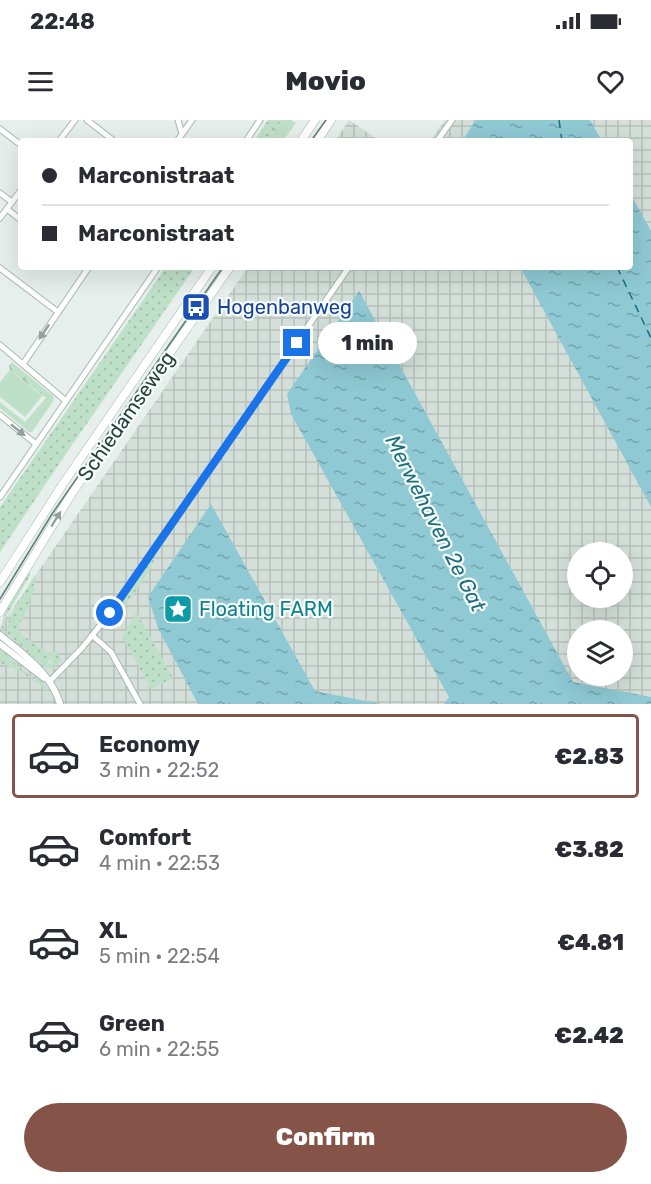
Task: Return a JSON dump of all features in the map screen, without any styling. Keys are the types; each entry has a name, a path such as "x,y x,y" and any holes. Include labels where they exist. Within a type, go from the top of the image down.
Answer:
{"main road":[{"path":"303,138 315,120"},
{"path":"319,138 331,120"},
{"name":"Schiedamseweg","path":"0,582 63,484 210,270"},
{"name":"Schiedamseweg","path":"0,612 74,490 228,270"}],"street":[{"path":"87,120 110,138"},
{"path":"178,120 182,134"},
{"path":"179,138 192,120"},
{"path":"439,138 452,120"},
{"path":"61,138 74,121"},
{"path":"248,138 257,121"},
{"path":"0,129 18,143"},
{"path":"0,193 12,202"},
{"path":"0,218 18,194"},
{"path":"7,209 18,218"},
{"path":"0,268 57,312"},
{"path":"23,364 86,270"},
{"path":"0,497 156,270"},
{"path":"49,682 93,636 347,270"},
{"path":"0,345 66,401"},
{"path":"0,415 36,444"},
{"path":"0,635 40,670 60,704"},
{"path":"93,636 111,652 140,704"},
{"path":"0,644 49,682"}],"shaded area":[{"path":"349,120 376,138 337,138"},
{"path":"445,120 651,120 651,704 0,704 0,627 246,270 633,270 633,138 432,138"}],"green space":[{"path":"268,120 282,120 269,138 256,138"},
{"path":"282,120 291,120 296,123 285,138 269,138"},
{"path":"164,270 193,270 0,552 0,507"},
{"path":"12,362 54,397 32,432 0,408 0,402 25,422 46,398 10,370 9,365"},
{"path":"10,370 42,396 25,417 0,397 0,382"},
{"path":"152,559 154,561 148,573 113,624 111,618"},
{"path":"27,571 31,574 7,615 2,632 6,609"},
{"path":"34,576 36,577 33,587 35,589 28,602 31,604 18,626 20,634 50,654 53,651 59,655 62,660 56,666 52,665 54,661 49,659 47,662 55,667 54,669 45,667 6,633 10,617"},
{"path":"137,613 173,678 151,689 122,636"},
{"path":"0,650 34,680 37,677 49,690 46,691 25,674 0,663"}],"water":[{"path":"476,120 590,120 600,138 464,138"},
{"path":"633,198 651,231 651,507 522,270 633,270"},
{"name":"Merwehaven 2e Gat","path":"359,291 567,671 567,686 594,686 651,697 651,704 444,704 449,697 291,414 287,394"},
{"path":"211,504 315,691 381,704 198,704 158,628 148,597"}],"ferry route":[{"path":"559,120 562,138"},
{"path":"618,270 651,338"}],"tram line":[{"path":"313,138 326,120"},
{"path":"0,599 52,514 221,270"}],"place":[{"name":"Hogenbanweg","path":"196,307"},
{"name":"Floating FARM","path":"178,609"}],"route":[{"path":"110,613 297,343"}]}
